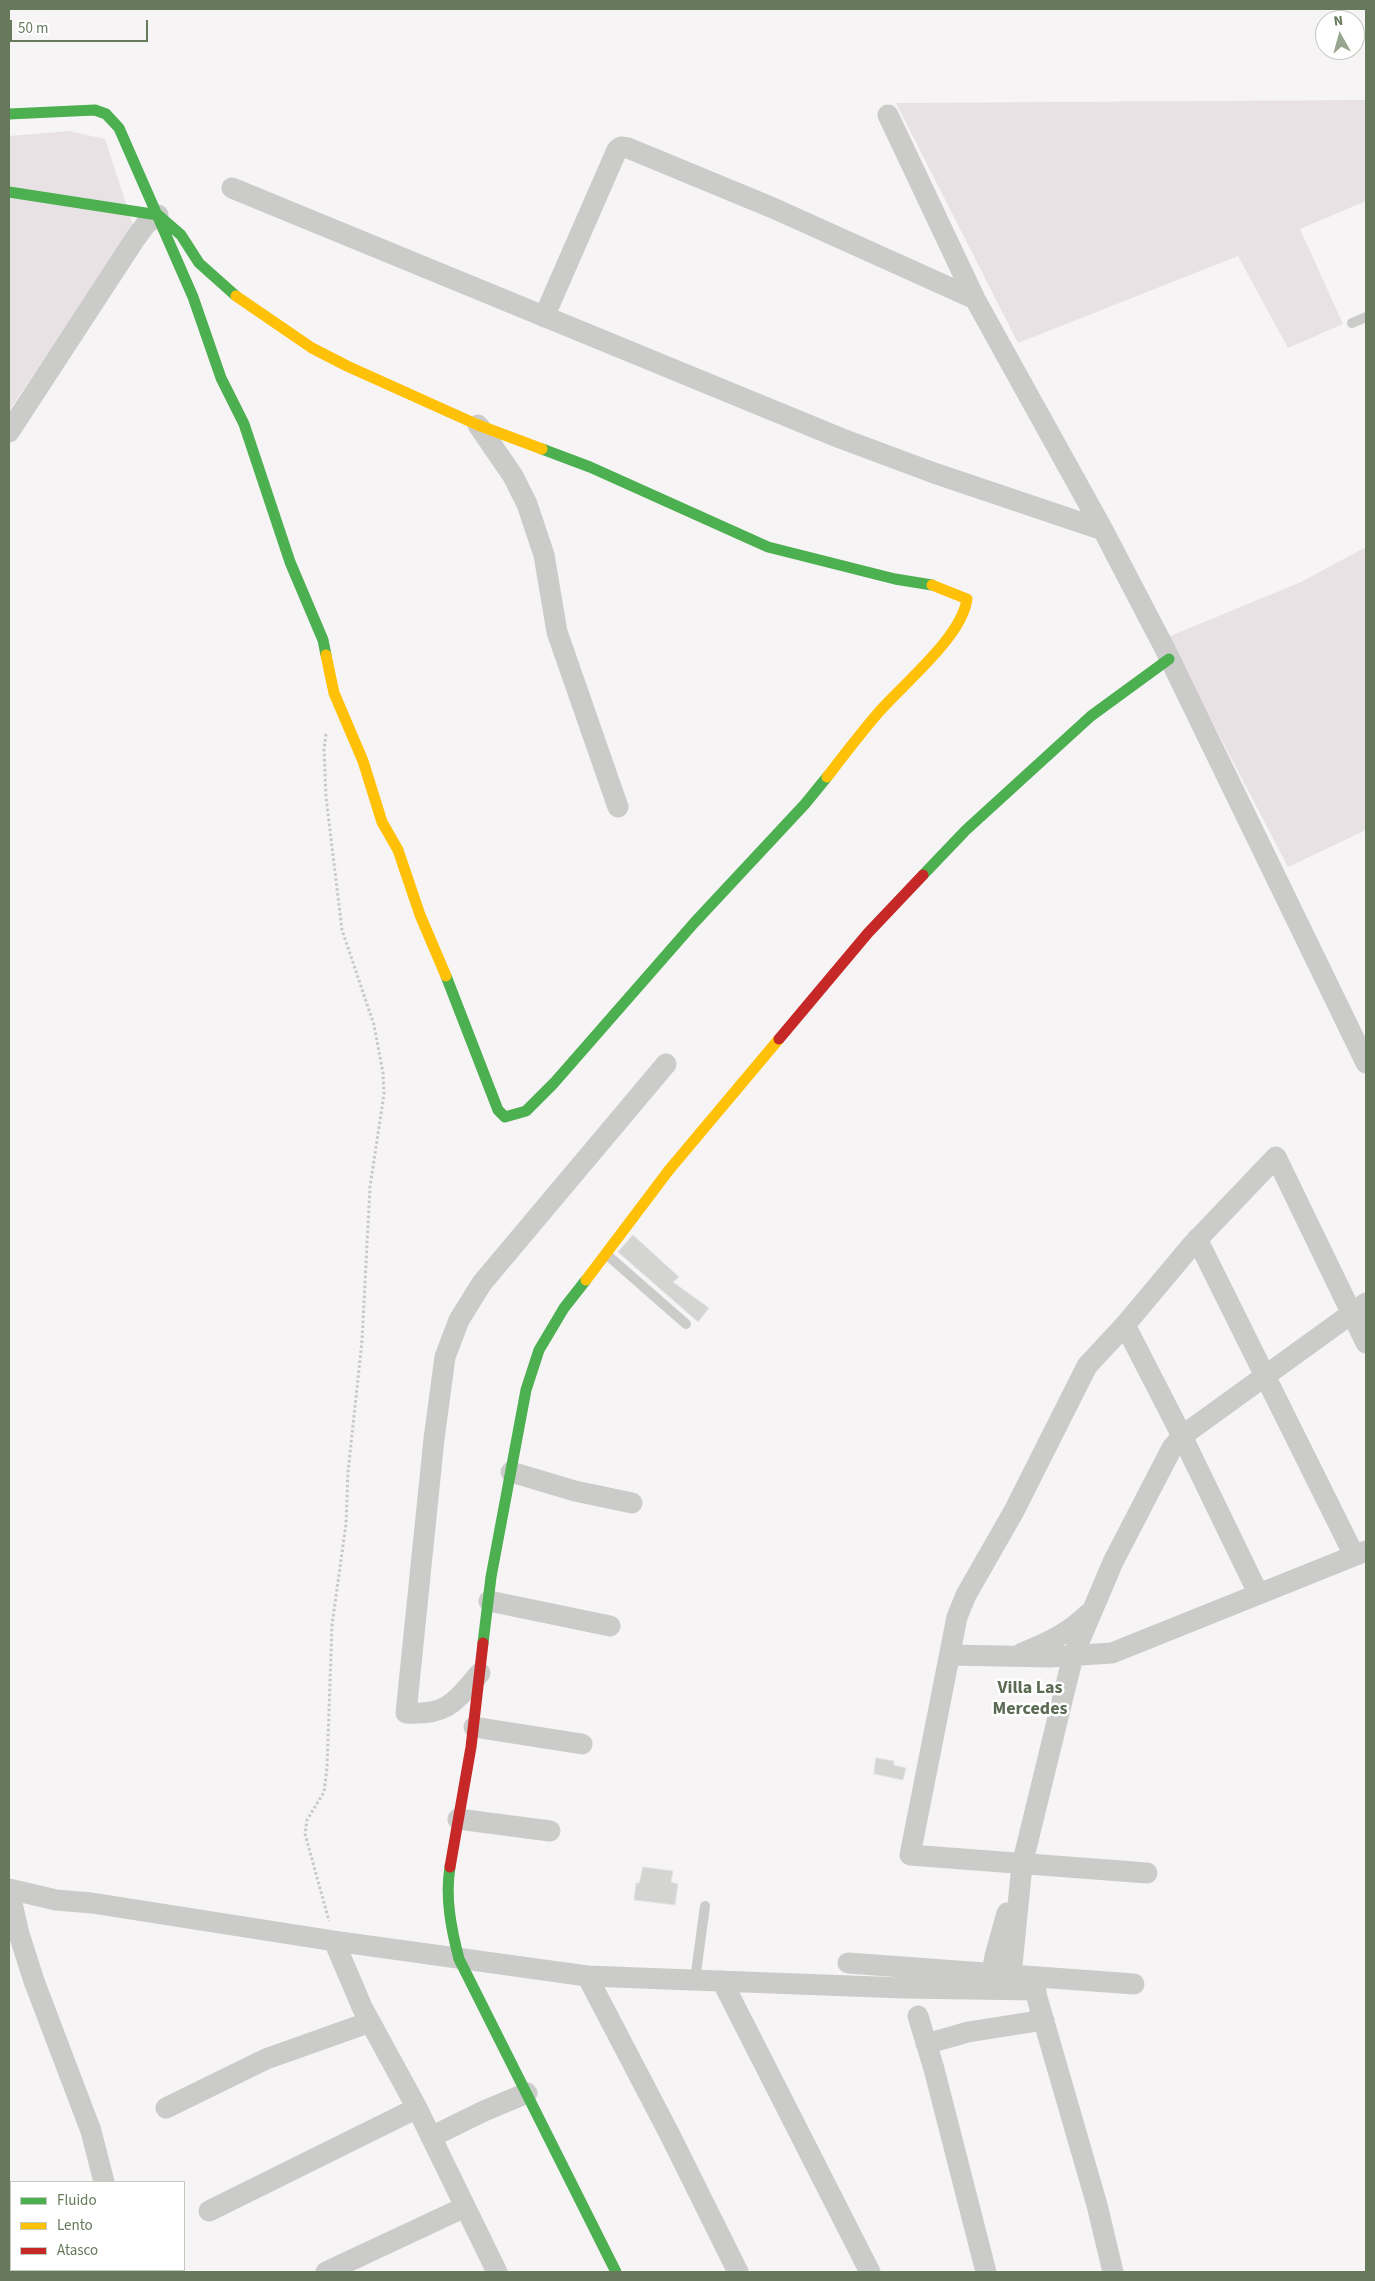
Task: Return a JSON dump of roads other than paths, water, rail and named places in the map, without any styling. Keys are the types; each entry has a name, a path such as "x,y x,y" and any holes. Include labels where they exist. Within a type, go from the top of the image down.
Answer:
{"street":[{"path":"9,114 95,110 106,114 119,128 158,215 193,297 221,378 244,424 281,538 323,640 334,693 363,761 382,822 398,850 420,915 498,1110 504,1117 526,1111 554,1083 694,923 805,804 879,712 929,661 957,624 966,599 935,586 895,579 768,547 590,467 478,425 347,366 312,348 234,296 199,262 181,235 158,215 9,192"},
{"path":"888,114 975,299 1103,530 1170,659 1366,1063"},
{"path":"544,317 617,150 621,147 628,148 773,208 975,299"},
{"path":"232,188 840,438 934,473 1103,530"},
{"path":"9,432 135,239 146,224 158,215"},
{"path":"478,425 522,491 532,517 544,555 557,632 618,806"},
{"path":"616,2272 459,1959 449,1922 447,1903 447,1885 474,1727 488,1601 526,1390 539,1350 564,1308 669,1170 875,926 966,830 1091,716 1142,677 1170,659"},
{"path":"480,1673 457,1699 445,1708 424,1713 406,1713 434,1438 445,1357 459,1320 482,1283 666,1064"},
{"path":"1147,1873 910,1855 957,1617 966,1595 1014,1511 1087,1366 1125,1325 1198,1239 1276,1157 1359,1308 1366,1343"},
{"path":"950,1655 1073,1656 1112,1652 1360,1553 1265,1376 1198,1239"},
{"path":"1113,2272 1097,2205 1044,2020 1017,1979 1022,1864 1073,1656 1113,1562 1172,1448 1182,1436 1359,1308"},
{"path":"1125,1325 1182,1436 1258,1593"},
{"path":"511,1472 575,1491 632,1503"},
{"path":"488,1601 610,1626"},
{"path":"1013,1657 1062,1635 1075,1627 1092,1610"},
{"path":"474,1727 582,1744"},
{"path":"458,1819 550,1831"},
{"path":"104,2181 91,2130 34,1981 19,1934 9,1890 56,1900 92,1903 334,1941 587,1976 902,1988 1017,1979"},
{"path":"334,1941 370,2022 417,2108 497,2272"},
{"path":"848,1963 1017,1979 1134,1984"},
{"path":"587,1976 670,2132 738,2272"},
{"path":"722,1981 870,2272"},
{"path":"918,2016 986,2272"},
{"path":"926,2044 968,2032 1044,2020"},
{"path":"166,2108 266,2059 370,2022"},
{"path":"431,2137 484,2111 527,2093"},
{"path":"209,2210 417,2108"},
{"path":"326,2272 465,2207"}],"lane":[{"path":"1352,323 1366,317"},
{"path":"606,1253 686,1324"},
{"path":"695,1980 705,1906"}],"district":[{"name":"Villa Las Mercedes","path":"1030,1699"}]}
